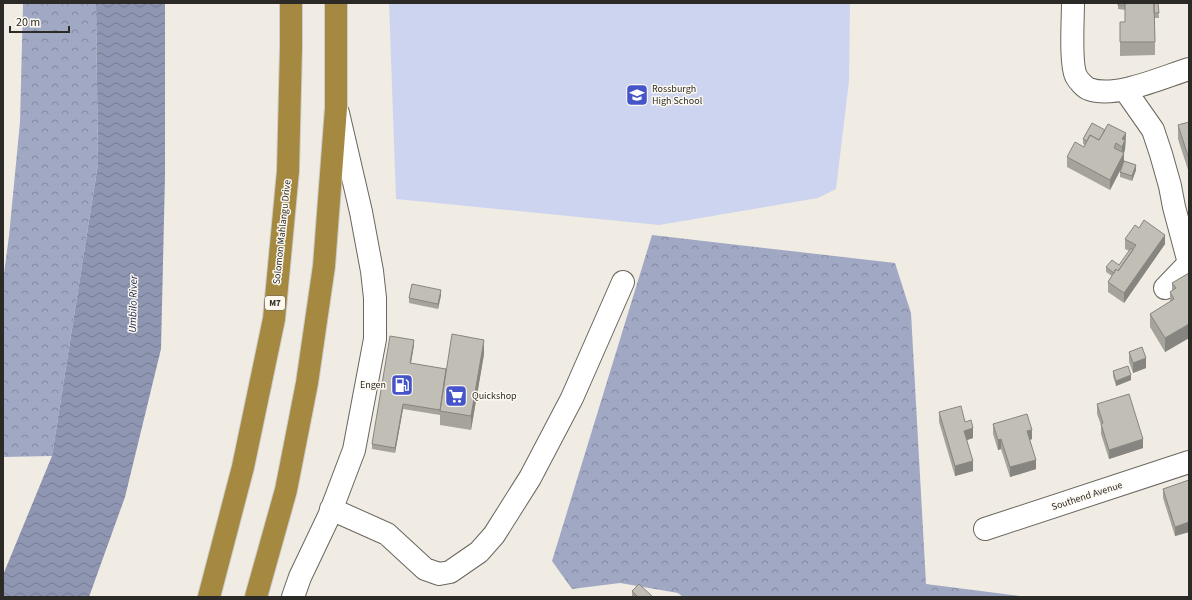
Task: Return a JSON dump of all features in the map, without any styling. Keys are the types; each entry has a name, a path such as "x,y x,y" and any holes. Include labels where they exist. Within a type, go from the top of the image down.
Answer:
{"highway":[{"name":"Solomon Mahlangu Drive","path":"209,597 243,467 274,319 288,171 291,3"},
{"path":"256,597 286,490 307,383 324,266 336,108 336,3"}],"street":[{"path":"1073,3 1073,61 1076,76 1087,89 1101,92 1126,90 1189,69"},
{"path":"1126,90 1153,130 1170,186 1189,263 1165,288"},
{"path":"292,597 300,577 316,546 354,450 375,339 375,298 361,212 336,108"},
{"path":"331,509 387,534 425,569 439,574 450,572 479,552 494,535 530,478 572,398 623,282"},
{"name":"Southend Avenue","path":"985,529 1189,462"}],"shaded area":[{"name":"Rossburgh High School","path":"389,3 850,3 849,81 836,189 818,198 659,225 396,199"}],"green space":[{"path":"23,3 96,3 98,164 52,456 3,457 3,281 20,122"},
{"path":"652,235 895,263 911,313 926,584 1027,597 683,597 678,593 620,583 572,589 552,561"}],"water":[{"name":"Umbilo River","path":"96,3 165,3 165,176 161,349 125,497 89,597 3,597 3,575 52,456 98,164"}],"building":[{"path":"1118,3 1125,3 1125,5 1118,5"},
{"path":"1125,3 1154,3 1155,42 1120,42 1120,22 1125,22"},
{"path":"1154,3 1158,3 1159,13 1154,13"},
{"path":"1189,122 1189,159 1178,125"},
{"path":"1092,123 1105,130 1099,140 1090,135 1087,141 1083,139"},
{"path":"1108,124 1126,133 1122,139 1125,140 1122,147 1116,143 1114,148 1124,153 1110,180 1067,157 1075,142 1084,147 1090,135 1099,140"},
{"path":"1124,161 1136,165 1132,176 1120,172"},
{"path":"1144,220 1165,235 1124,293 1108,282 1116,269 1118,271 1136,245 1125,239 1135,225 1139,228"},
{"path":"1131,248 1133,250 1118,271 1116,269 1114,273 1106,267 1112,260 1119,265"},
{"path":"1189,273 1189,324 1165,338 1150,314 1174,299 1170,292 1176,288 1172,283"},
{"path":"412,284 441,290 438,304 409,298"},
{"path":"452,334 484,340 471,416 440,411"},
{"path":"390,336 414,340 410,363 446,369 440,410 403,404 395,448 372,444"},
{"path":"1142,347 1146,358 1133,363 1129,352"},
{"path":"1128,366 1131,375 1116,381 1113,371"},
{"path":"1129,394 1143,439 1109,450 1097,404"},
{"path":"961,406 965,422 971,420 973,428 964,431 973,461 955,466 939,412"},
{"path":"1027,414 1032,430 1027,431 1036,460 1010,467 1001,439 998,440 993,424"},
{"path":"1189,480 1189,522 1175,527 1163,489"},
{"path":"639,584 653,597 638,597 632,591"}],"place":[{"name":"Rossburgh High School","path":"637,95"},
{"name":"Engen","path":"402,385"},
{"name":"Quickshop","path":"456,396"}]}
